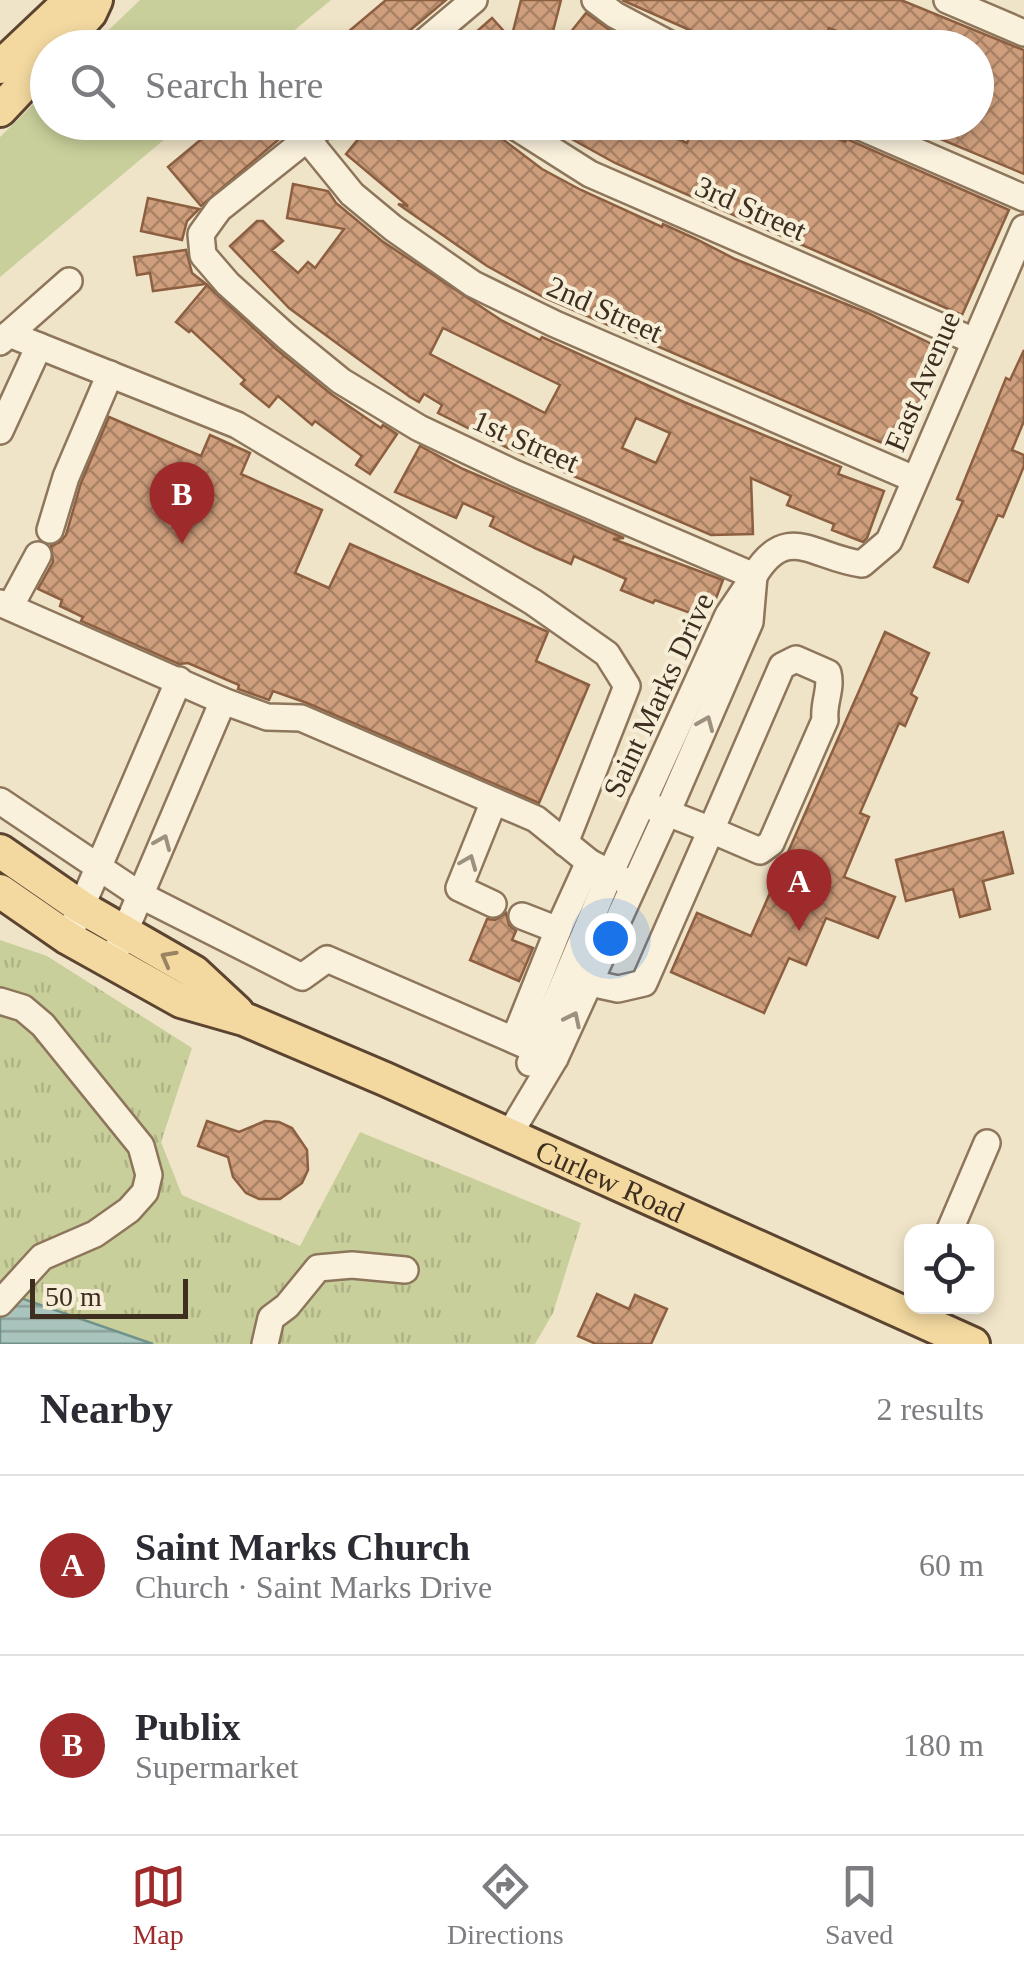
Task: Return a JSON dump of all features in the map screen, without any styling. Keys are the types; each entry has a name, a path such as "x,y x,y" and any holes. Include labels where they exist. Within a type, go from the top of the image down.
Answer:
{"main road":[{"path":"40,30 71,0"},
{"path":"74,30 96,0"},
{"path":"0,68 30,39"},
{"path":"0,110 30,78"},
{"name":"Curlew Road","path":"0,851 75,922"},
{"name":"Curlew Road","path":"0,891 75,922 118,949 194,972 244,1018 904,1307"},
{"name":"Curlew Road","path":"918,1314 973,1344"}],"street":[{"path":"441,30 474,0"},
{"path":"595,0 643,30"},
{"path":"947,0 1024,33"},
{"name":"1st Street","path":"308,140 220,209 201,234 203,255 228,284 341,381 419,428 754,576"},
{"name":"2nd Street","path":"308,140 352,194 392,228 473,284 555,324 914,479"},
{"name":"3rd Street","path":"536,140 590,174 974,341"},
{"path":"891,140 1024,198"},
{"name":"East Avenue","path":"754,576 766,556 779,548 800,546 844,562 862,564 890,541 1024,228"},
{"path":"4,338 69,280"},
{"path":"4,338 38,346 237,425 533,602 607,654 627,686 566,843"},
{"path":"0,431 38,346"},
{"path":"50,530 66,477 110,374"},
{"path":"0,801 140,895 302,977 327,959 534,1049 558,930 610,874 536,819 494,800 301,718 267,717 223,701 5,604 38,555"},
{"name":"Saint Marks Drive","path":"509,1135 534,1049 610,874 728,614 754,576"},
{"name":"Saint Marks Drive","path":"534,1049 590,984 610,874 667,814 750,622 754,576"},
{"path":"590,984 618,989 644,983 711,830 782,666 796,660 828,672 831,687 824,705 826,720 772,843 760,852 711,830 642,803"},
{"path":"75,922 179,680"},
{"path":"118,949 223,701"},
{"path":"493,904 459,888 494,800"},
{"path":"522,916 558,930"},
{"path":"0,1001 23,1008 43,1025 141,1146 149,1168 145,1192 129,1210 95,1234 50,1252 0,1303"},
{"path":"952,1224 988,1143"},
{"path":"265,1344 268,1323 314,1272 325,1266 405,1270"}],"green space":[{"path":"140,0 331,0 295,30 109,30"},
{"path":"30,108 30,140 164,140 0,277 0,137"},
{"path":"0,940 47,956 192,1048 161,1142 182,1195 300,1246 360,1132 581,1223 553,1313 535,1344 0,1344"}],"water":[{"path":"0,1291 153,1344 0,1344"}],"building":[{"path":"386,0 446,0 410,30 350,30"},
{"path":"521,0 561,0 553,30 513,30"},
{"path":"622,0 901,0 975,30 829,28 690,30"},
{"path":"586,13 610,30 572,30"},
{"path":"492,18 503,30 478,30"},
{"path":"994,38 1024,50 1024,174 943,140 994,140"},
{"path":"200,140 278,140 201,206 168,167"},
{"path":"357,140 504,140 542,169 581,190 868,313 944,350 901,451 545,298 487,266 398,204 408,206 346,154"},
{"path":"573,140 687,143 849,140 1009,210 962,315 615,163"},
{"path":"293,184 328,191 336,203 382,241 501,320 841,467 838,474 884,491 867,538 863,542 832,530 834,524 787,505 791,496 751,478 753,534 711,535 508,448 438,413 442,405 424,394 419,402 410,397 289,308 230,246 257,221 263,221 283,241 272,250 298,273 308,262 315,268 344,229 287,218","holes":["443,328 560,385 545,413 430,354","636,418 670,433 656,463 622,448"]},
{"path":"148,198 199,209 187,221 182,240 141,231"},
{"path":"186,250 192,273 206,284 153,291 150,273 137,275 134,257"},
{"path":"207,285 331,394 381,428 383,425 397,434 370,474 356,465 362,456 315,421 312,425 278,396 269,407 241,384 245,380 191,330 176,322"},
{"path":"1024,350 1024,421 1012,450 1024,455 1024,466 1003,517 998,515 968,582 934,567 963,501 957,499 1006,378 1010,380"},
{"path":"109,417 201,456 210,435 250,453 241,474 322,510 295,573 329,588 350,544 548,632 536,661 589,685 539,803 307,703 273,691 269,700 188,663 179,664 81,621 83,617 60,606 62,600 38,589 53,562 51,546 66,535 81,483"},
{"path":"420,446 463,469 624,538 613,539 723,580 713,606 698,600 693,614 655,600 653,603 621,590 626,579 574,556 571,564 537,549 490,526 494,517 463,503 456,518 395,492"},
{"path":"885,632 929,653 911,694 917,698 905,726 899,723 860,813 869,817 844,877 895,897 878,938 826,918 806,965 789,958 764,1013 671,972 697,913 751,936"},
{"path":"1003,832 1013,873 983,881 990,909 960,917 953,889 906,901 896,860"},
{"path":"506,913 509,925 516,931 512,940 533,948 519,981 470,960 487,919 495,920"},
{"path":"207,1121 239,1132 265,1121 292,1128 307,1150 308,1170 302,1183 280,1199 259,1199 246,1193 233,1177 228,1157 198,1146"},
{"path":"597,1294 629,1309 635,1295 667,1309 651,1344 596,1344 578,1336"}],"place":[{"name":"Publix","path":"182,544"},
{"name":"Saint Marks Church","path":"799,931"}]}
